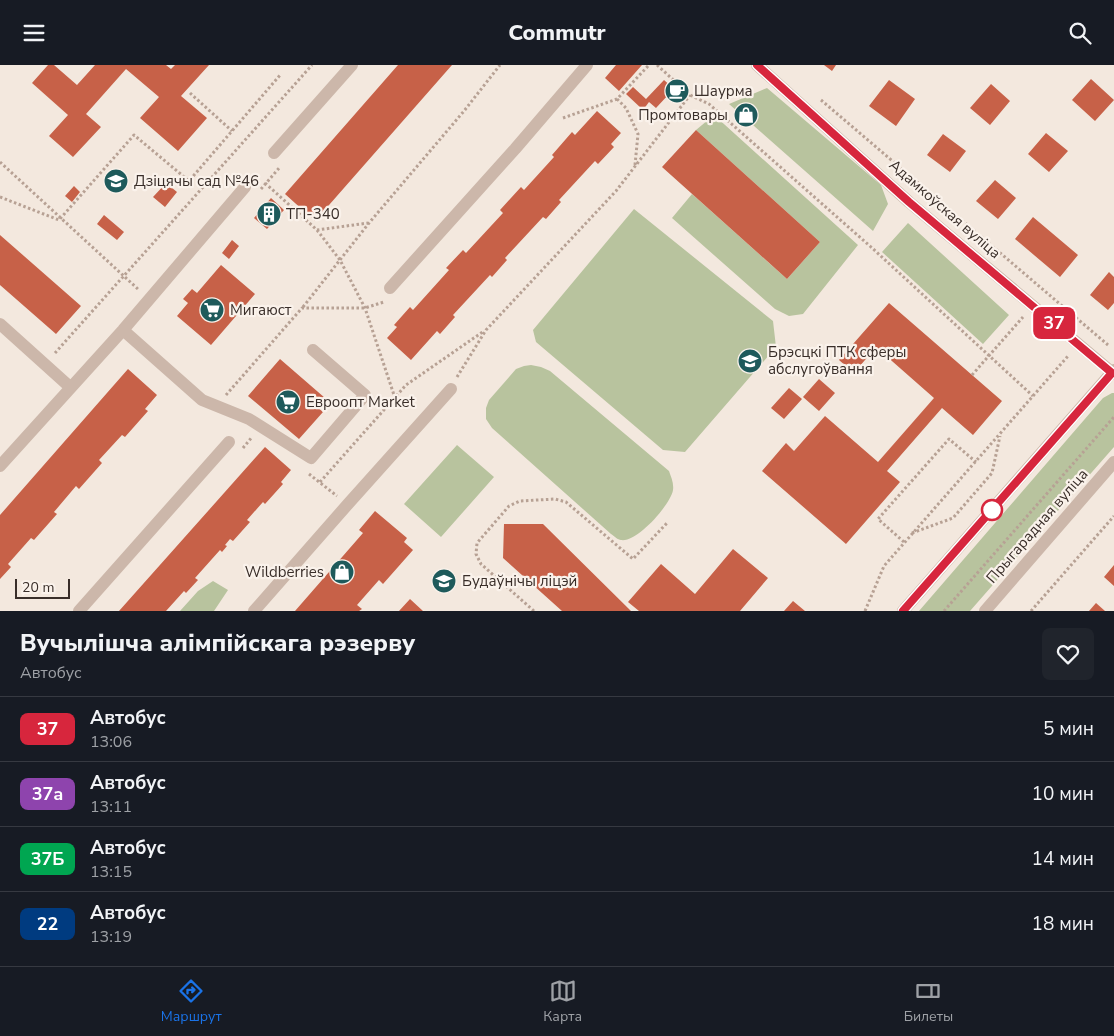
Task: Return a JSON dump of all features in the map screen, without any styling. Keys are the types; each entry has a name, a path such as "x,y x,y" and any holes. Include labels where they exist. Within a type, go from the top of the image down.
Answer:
{"street":[{"path":"390,289 587,65"},
{"name":"Адамкоўская вуліца","path":"757,65 909,202 1113,372"},
{"path":"274,153 350,66"},
{"path":"0,466 123,330 245,187"},
{"path":"0,325 70,387"},
{"path":"123,330 202,400 249,419 311,458 365,395 313,350"},
{"path":"903,611 1113,372"},
{"path":"254,611 452,389"},
{"path":"79,611 229,442"},
{"name":"Прыгарадная вуліца","path":"985,611 1114,462"}],"path":[{"path":"44,364 312,65"},
{"path":"217,405 302,308 369,223 464,111 500,65"},
{"path":"657,65 690,95 709,104 871,247 1033,396"},
{"path":"0,197 59,220 134,135 189,181 281,73"},
{"path":"190,93 232,131"},
{"path":"452,389 460,371 486,330 616,191 690,95"},
{"path":"818,97 1108,345"},
{"path":"617,99 626,108 638,134 635,166"},
{"path":"0,162 149,299"},
{"path":"265,183 317,230 340,260 365,308 395,398"},
{"path":"317,230 369,223"},
{"path":"302,308 365,308"},
{"path":"972,375 1023,317"},
{"path":"320,483 406,385 486,330"},
{"path":"865,611 884,565 1068,356"},
{"path":"944,611 1114,417"},
{"path":"237,454 257,432"},
{"path":"912,533 953,518 992,473 1000,434"},
{"path":"904,542 878,519 949,439 976,462"},
{"path":"306,471 348,504"},
{"path":"534,611 481,563 476,554 477,543 509,506 520,501 555,499 566,502 633,559 667,523"},
{"path":"1031,611 1114,516"}],"green space":[{"path":"767,88 881,185 888,204 873,231 729,104"},
{"path":"714,115 858,245 803,314 789,316 775,309 672,218 692,194 787,279 820,242 696,130"},
{"path":"634,209 773,321 776,347 685,452 663,450 536,342 533,330"},
{"path":"908,223 1009,315 983,344 882,252"},
{"path":"531,365 550,371 669,471 673,485 671,496 660,513 636,535 628,539 617,539 492,428 486,419 486,408 489,400 516,369"},
{"path":"1114,393 1114,447 970,611 919,611 1103,398"},
{"path":"457,445 494,477 441,537 404,504"},
{"path":"213,581 228,590 214,611 180,611 198,591"}],"building":[{"path":"48,65 54,65 77,85 95,65 166,65 171,69 175,65 209,65 181,96 207,118 178,151 140,118 159,97 126,69 86,114 101,127 73,157 49,136 68,115 32,83"},
{"path":"398,65 452,65 315,221 285,194"},
{"path":"616,65 642,65 619,91 605,78"},
{"path":"824,65 836,65 832,71"},
{"path":"1091,79 1114,100 1095,121 1072,100"},
{"path":"664,80 673,88 675,85 683,93 676,100 669,94 656,108 649,102 643,110 626,94 633,87 646,99"},
{"path":"889,80 915,99 896,126 869,106"},
{"path":"991,84 1010,101 990,125 970,108"},
{"name":"Промтовары","path":"746,103 758,113 745,127 734,116"},
{"path":"597,111 621,133 611,144 614,147 598,164 595,161 559,200 561,202 546,219 543,217 505,258 507,260 492,277 490,275 453,315 455,317 440,334 437,331 411,360 387,338 397,327 394,325 410,307 413,310 449,270 446,268 463,250 466,253 503,213 500,210 521,187 524,190 554,157 552,155 572,132 575,135"},
{"path":"696,130 820,242 787,279 662,167"},
{"path":"1046,133 1068,151 1049,172 1028,154"},
{"path":"943,134 966,151 950,172 927,155"},
{"path":"995,180 1016,198 998,219 976,201"},
{"path":"166,183 177,192 165,207 153,197"},
{"path":"74,186 80,192 72,202 65,196"},
{"name":"ТП-340","path":"271,198 284,210 267,229 254,218"},
{"path":"104,215 124,232 117,240 97,224"},
{"path":"1033,217 1078,255 1060,277 1015,239"},
{"path":"0,235 81,306 56,334 0,285"},
{"path":"232,240 239,246 229,259 222,253"},
{"name":"Мигаюст","path":"221,265 255,294 211,345 177,316 188,303 183,299 192,289 197,293"},
{"path":"1109,272 1114,277 1114,303 1108,310 1090,295"},
{"path":"889,303 1002,401 973,435 942,408 887,471 900,482 846,544 762,471 786,443 794,451 825,416 878,462 934,398 876,347 854,373 839,360"},
{"name":"Евроопт Market","path":"280,359 325,398 317,407 323,412 299,439 248,396"},
{"path":"128,369 157,395 145,409 148,411 125,437 122,435 99,460 102,463 79,489 76,486 54,512 57,514 34,540 31,538 8,564 11,567 0,579 0,515"},
{"path":"819,379 835,393 819,411 803,397"},
{"path":"789,388 802,399 784,419 771,408"},
{"path":"265,447 291,470 281,482 283,484 247,520 250,522 233,541 230,539 222,552 220,550 195,578 198,580 186,593 184,591 166,611 119,611"},
{"path":"375,511 407,538 404,542 413,550 383,584 379,580 357,605 362,609 359,611 295,611 363,533 359,530"},
{"path":"504,524 543,524 631,611 562,611 503,558"},
{"path":"733,549 768,578 740,611 639,611 628,602 661,564 695,594"},
{"path":"1114,565 1114,586 1104,577"},
{"path":"410,599 423,611 399,611"},
{"path":"793,601 805,611 784,611"},
{"path":"1096,603 1105,611 1089,611"}],"bus line":[{"name":"37","path":"757,65 909,202 1112,373 903,611"}],"place":[{"name":"Шаурма","path":"677,91"},
{"name":"Промтовары","path":"746,115"},
{"name":"Дзіцячы сад №46","path":"116,181"},
{"name":"ТП-340","path":"269,214"},
{"name":"Мигаюст","path":"212,310"},
{"name":"Брэсцкі ПТК сферы абслугоўвання","path":"750,361"},
{"name":"Евроопт Market","path":"288,402"},
{"name":"Wildberries","path":"342,572"},
{"name":"Будаўнічы ліцэй","path":"444,581"}]}
